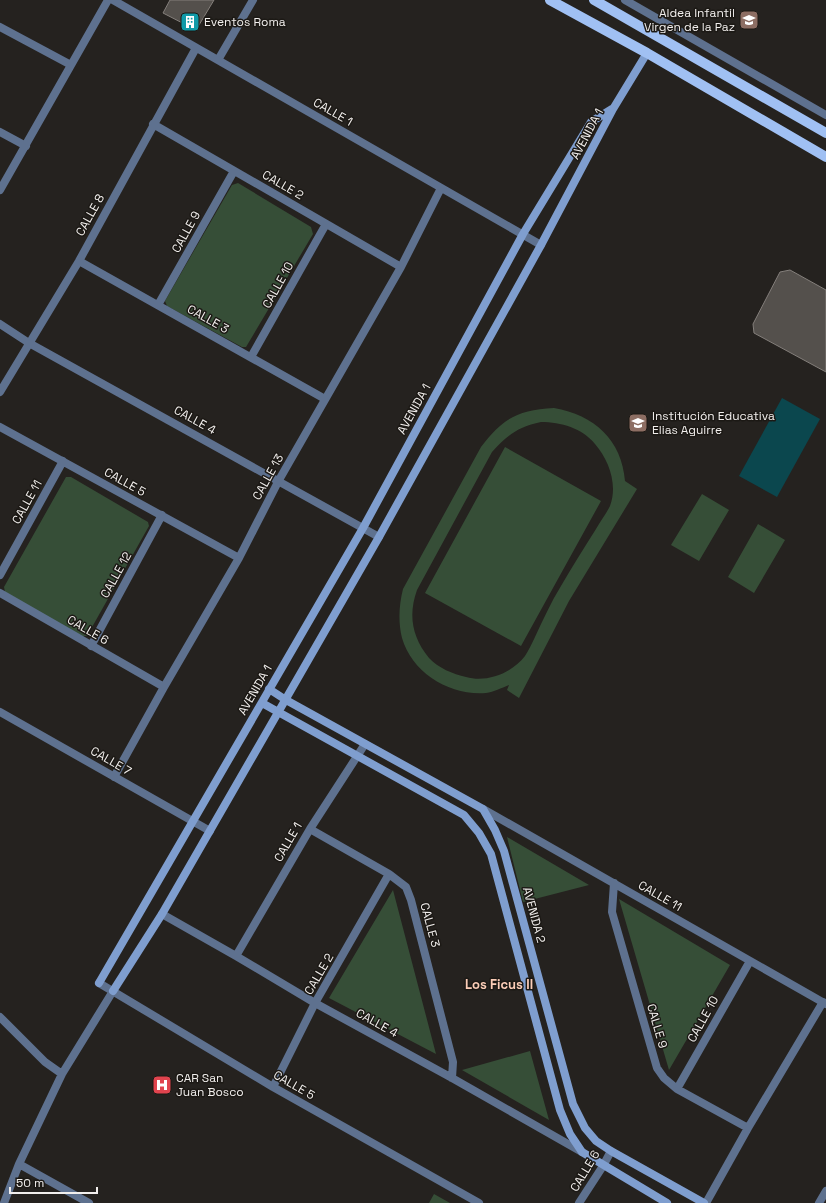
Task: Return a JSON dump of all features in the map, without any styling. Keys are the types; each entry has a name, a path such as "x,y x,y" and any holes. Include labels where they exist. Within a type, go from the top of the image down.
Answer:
{"main road":[{"path":"550,0 559,3 826,157"},
{"path":"594,0 826,133"}],"street":[{"path":"0,190 108,0"},
{"name":"CALLE 1","path":"113,0 541,245"},
{"path":"218,60 253,0"},
{"path":"625,0 826,115"},
{"path":"0,27 71,65"},
{"name":"CALLE 8","path":"0,392 79,261 196,48"},
{"path":"613,109 646,53"},
{"name":"AVENIDA 1","path":"99,983 363,528 523,234 591,122 613,109"},
{"name":"AVENIDA 1","path":"113,991 162,914 379,537 541,245 613,109"},
{"name":"CALLE 2","path":"153,124 401,268"},
{"path":"0,132 26,146"},
{"name":"CALLE 9","path":"158,305 234,171"},
{"name":"CALLE 13","path":"114,777 239,558 279,480 401,268 441,188"},
{"name":"CALLE 10","path":"251,357 326,224"},
{"name":"CALLE 3","path":"79,261 325,399"},
{"name":"CALLE 4","path":"0,324 379,537"},
{"name":"CALLE 5","path":"0,427 239,558"},
{"name":"CALLE 11","path":"0,575 63,461"},
{"name":"CALLE 12","path":"91,646 162,515"},
{"name":"CALLE 6","path":"0,593 164,687"},
{"name":"AVENIDA 2","path":"269,689 286,700 483,809 496,830 504,851 573,1104 585,1128 596,1141 611,1151 705,1203"},
{"path":"262,703 464,815 480,833 491,854 560,1110 570,1134 582,1152 603,1166 667,1203"},
{"name":"CALLE 7","path":"0,712 194,821 210,832"},
{"name":"CALLE 1","path":"236,956 310,829 365,744"},
{"name":"CALLE 11","path":"483,809 825,1003"},
{"name":"CALLE 3","path":"310,829 389,874 406,888 411,900 453,1062 452,1078"},
{"name":"CALLE 2","path":"273,1087 316,1003 389,874"},
{"name":"CALLE 9","path":"614,884 612,912 657,1068 664,1078 677,1089 748,1128"},
{"name":"CALLE 4","path":"162,914 316,1003 582,1152"},
{"name":"CALLE 10","path":"677,1089 750,960"},
{"name":"CALLE 5","path":"99,983 273,1087 479,1203"},
{"path":"4,1203 19,1164 62,1074 113,991"},
{"path":"705,1203 748,1128 825,1003"},
{"path":"0,1017 45,1062 62,1074"},
{"name":"CALLE 6","path":"579,1203 611,1151"},
{"path":"19,1164 89,1203"},
{"path":"820,1203 826,1191"}],"green space":[{"path":"238,183 311,227 313,234 246,347 242,347 167,306 165,301 232,185"},
{"path":"554,408 568,411 593,423 612,442 623,466 625,481 637,489 569,601 519,698 507,690 509,685 486,693 459,691 434,680 423,672 407,651 402,638 400,620 400,607 403,589 481,447 504,422 512,417 541,409","holes":["541,422 549,422 571,427 577,430 590,438 600,450 611,473 613,490 610,506 557,592 529,649 520,662 506,672 482,679 461,676 441,668 433,662 423,650 415,634 412,617 414,599 417,590 492,452 508,436 519,429"]},
{"path":"505,447 601,501 521,646 425,593"},
{"path":"66,477 71,477 148,522 149,526 87,636 81,636 5,592 4,587"},
{"path":"702,494 729,510 699,561 671,545"},
{"path":"758,524 785,540 754,593 728,577"},
{"path":"507,837 589,885 523,902"},
{"path":"393,890 436,1054 329,998"},
{"path":"619,899 730,965 669,1070"},
{"path":"530,1051 549,1120 462,1070"},
{"path":"434,1194 450,1203 429,1203"}],"water":[{"path":"782,398 820,419 777,497 739,476"}],"building":[{"name":"Eventos Roma","path":"170,0 214,0 196,30 163,13"},
{"path":"790,270 826,290 826,372 754,333 753,324 780,272"}],"place":[{"name":"Aldea Infantil Virgen de la Paz","path":"749,20"},
{"name":"Eventos Roma","path":"190,22"},
{"name":"Institución Educativa Elias Aguirre","path":"638,423"},
{"name":"CAR San Juan Bosco","path":"162,1085"}],"district":[{"name":"Los Ficus II","path":"499,984"}]}
